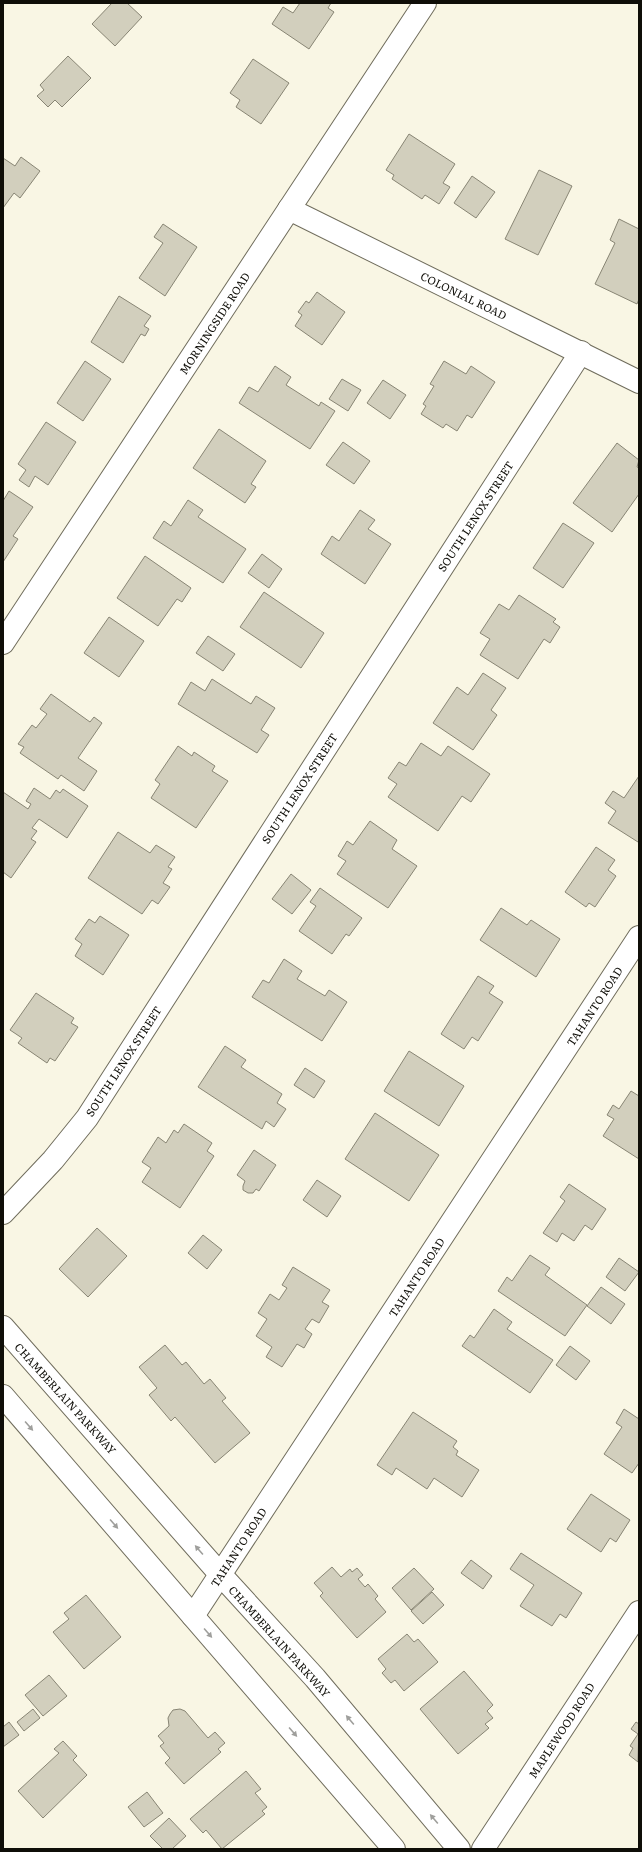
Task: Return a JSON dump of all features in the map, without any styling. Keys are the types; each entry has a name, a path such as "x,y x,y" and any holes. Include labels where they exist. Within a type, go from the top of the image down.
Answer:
{"street":[{"name":"MORNINGSIDE ROAD","path":"3,643 424,3"},
{"name":"COLONIAL ROAD","path":"289,209 639,382"},
{"name":"SOUTH LENOX STREET","path":"3,1214 53,1160 87,1118 581,352"},
{"name":"TAHANTO ROAD","path":"193,1616 639,937"},
{"name":"CHAMBERLAIN PARKWAY","path":"3,1328 220,1574 315,1678 460,1849"},
{"path":"3,1396 394,1849"},
{"name":"MAPLEWOOD ROAD","path":"483,1849 639,1612"}],"building":[{"path":"112,3 127,3 142,17 115,46 92,24"},
{"path":"300,3 331,3 328,8 334,12 309,49 272,24 283,7 293,13"},
{"path":"68,56 91,78 62,107 55,100 48,107 37,96 44,90 40,85"},
{"path":"253,59 289,83 261,124 236,107 240,100 230,93"},
{"path":"409,134 455,164 443,183 450,187 439,204 425,195 422,199 392,179 394,175 386,170"},
{"path":"21,157 40,171 20,198 14,193 3,208 3,158 15,166"},
{"path":"539,170 572,186 538,255 505,239"},
{"path":"472,176 495,192 476,218 454,203"},
{"path":"619,219 639,229 639,299 637,304 595,284 615,243 610,240"},
{"path":"163,224 197,247 165,296 139,278 163,243 154,237"},
{"path":"317,292 345,312 322,345 295,326 302,315 298,312 306,301 309,303"},
{"path":"119,296 151,316 144,326 149,329 145,336 141,334 123,363 91,342"},
{"path":"85,361 111,379 83,421 57,403"},
{"path":"444,361 466,374 471,366 495,382 472,418 467,415 457,431 446,424 443,428 421,414 426,406 423,404 434,386 430,384"},
{"path":"275,366 291,377 286,385 319,406 321,402 335,411 310,449 239,403 249,387 258,392"},
{"path":"342,379 361,390 348,411 329,399"},
{"path":"383,380 406,395 390,419 367,403"},
{"path":"46,422 76,442 48,485 35,476 29,487 19,480 26,470 18,464"},
{"path":"219,429 266,461 251,484 256,487 245,503 193,468"},
{"path":"343,442 370,461 354,484 326,465"},
{"path":"617,443 639,460 637,467 639,468 639,494 612,532 573,503"},
{"path":"9,491 33,507 13,536 18,539 3,562 3,501"},
{"path":"188,500 203,510 198,517 246,549 223,583 153,538 164,521 171,526"},
{"path":"360,510 375,520 368,529 391,544 365,584 321,554 332,536 339,541"},
{"path":"563,523 594,543 563,588 533,568"},
{"path":"262,554 282,569 269,588 248,573"},
{"path":"145,556 191,588 182,602 177,599 158,626 117,598"},
{"path":"264,592 324,633 301,668 240,627"},
{"path":"519,595 556,619 553,622 560,627 550,643 544,639 518,679 480,655 490,639 480,633 499,604 509,610"},
{"path":"109,617 144,641 119,677 84,653"},
{"path":"208,636 235,654 223,671 196,653"},
{"path":"483,673 506,688 491,710 497,715 473,750 433,723 457,687 468,695"},
{"path":"212,679 251,704 256,696 275,708 261,730 269,735 257,753 178,704 191,682 205,691"},
{"path":"51,694 90,722 94,717 102,723 78,758 97,771 84,791 61,775 58,779 20,753 24,747 18,744 32,725 36,728 47,714 40,709"},
{"path":"421,743 441,756 448,746 490,774 471,802 462,796 438,831 388,797 397,784 388,778 399,762 406,766"},
{"path":"178,746 192,756 194,752 215,766 212,771 228,781 196,828 151,798 160,784 155,780"},
{"path":"639,776 638,842 608,823 616,811 605,803 613,791 624,798"},
{"path":"34,788 50,799 56,790 60,793 63,789 88,806 67,838 39,819 32,828 37,831 31,839 36,842 11,878 3,872 3,792 28,809 31,804 26,801"},
{"path":"370,821 397,840 392,849 417,866 388,908 337,874 346,861 338,856 347,841 353,845"},
{"path":"118,832 150,853 156,845 175,857 168,867 172,869 163,883 170,887 158,904 152,900 142,914 88,878"},
{"path":"596,847 615,860 608,870 616,876 595,907 589,903 586,907 565,892"},
{"path":"291,874 311,890 292,914 272,899"},
{"path":"320,888 362,918 349,936 346,934 332,954 299,931 316,906 310,902"},
{"path":"501,908 527,925 531,920 560,939 536,977 480,940"},
{"path":"100,916 129,935 103,975 75,956 82,944 75,939 89,919 95,923"},
{"path":"284,959 302,971 297,979 325,996 329,990 347,1002 322,1041 252,997 263,980 269,983"},
{"path":"478,976 494,986 489,993 503,1002 478,1041 472,1037 464,1049 441,1034"},
{"path":"36,993 74,1018 71,1023 78,1027 55,1061 50,1058 47,1063 18,1043 22,1038 10,1030"},
{"path":"225,1046 246,1060 241,1067 282,1094 277,1103 286,1109 274,1127 266,1121 262,1129 198,1087"},
{"path":"409,1051 464,1086 439,1126 384,1091"},
{"path":"305,1068 325,1081 314,1098 294,1085"},
{"path":"631,1091 639,1096 639,1159 603,1136 614,1119 607,1115 613,1105 619,1109"},
{"path":"375,1113 439,1155 409,1201 345,1159"},
{"path":"184,1124 212,1143 207,1151 214,1156 180,1208 142,1182 151,1168 142,1162 158,1137 166,1143 174,1130 178,1133"},
{"path":"254,1150 276,1165 259,1191 256,1189 253,1193 248,1193 243,1190 245,1181 237,1175"},
{"path":"317,1180 341,1196 327,1217 303,1200"},
{"path":"569,1184 606,1209 592,1230 585,1225 574,1241 562,1233 557,1242 543,1233 565,1201 560,1197"},
{"path":"97,1228 127,1256 88,1297 59,1269"},
{"path":"203,1235 222,1250 207,1269 188,1253"},
{"path":"530,1255 550,1268 545,1275 587,1305 565,1336 498,1291 507,1277 512,1281"},
{"path":"619,1258 639,1272 625,1291 606,1277"},
{"path":"293,1267 330,1290 322,1302 329,1306 319,1323 312,1319 305,1329 312,1334 304,1348 297,1344 282,1367 266,1357 272,1347 256,1336 267,1319 258,1313 270,1294 279,1300 287,1288 282,1285"},
{"path":"601,1287 625,1304 611,1324 587,1306"},
{"path":"494,1309 512,1322 507,1329 553,1360 530,1393 462,1346 470,1335 474,1338"},
{"path":"165,1345 182,1365 186,1362 204,1384 210,1379 226,1398 222,1401 250,1433 215,1463 175,1417 171,1421 149,1395 157,1388 139,1367"},
{"path":"570,1346 590,1361 576,1380 556,1365"},
{"path":"624,1409 639,1419 639,1463 632,1473 604,1454 622,1427 616,1423"},
{"path":"413,1412 457,1441 453,1447 458,1451 456,1455 479,1470 462,1497 434,1478 427,1489 396,1468 392,1475 377,1465"},
{"path":"591,1494 630,1520 616,1542 610,1538 601,1552 567,1529"},
{"path":"521,1553 582,1593 566,1618 560,1614 552,1626 520,1606 534,1585 510,1569"},
{"path":"471,1560 492,1576 483,1589 461,1573"},
{"path":"332,1567 341,1577 350,1569 352,1572 357,1568 363,1575 358,1579 365,1587 368,1584 378,1596 375,1599 386,1612 357,1638 320,1596 323,1593 314,1583"},
{"path":"414,1568 434,1589 411,1610 392,1588"},
{"path":"432,1592 444,1605 423,1624 411,1611"},
{"path":"86,1595 121,1637 84,1669 53,1632 69,1619 64,1613"},
{"path":"407,1634 414,1642 418,1639 438,1662 404,1691 395,1680 391,1683 382,1673 386,1669 378,1659"},
{"path":"464,1671 493,1705 487,1711 493,1718 485,1724 489,1728 458,1754 420,1709"},
{"path":"49,1675 67,1696 43,1716 25,1695"},
{"path":"33,1709 40,1718 24,1731 17,1722"},
{"path":"180,1709 185,1711 208,1738 215,1732 225,1743 218,1749 221,1752 184,1784 165,1763 170,1758 160,1746 164,1743 158,1736 169,1726 168,1718 173,1710"},
{"path":"9,1722 19,1735 3,1747 3,1727"},
{"path":"636,1722 639,1724 638,1762 629,1755 633,1748 630,1746 638,1734 631,1729"},
{"path":"63,1741 77,1756 73,1760 87,1775 43,1818 18,1791 59,1753 54,1749"},
{"path":"246,1771 261,1789 255,1793 267,1807 262,1811 265,1814 222,1849 206,1830 203,1833 190,1819"},
{"path":"147,1792 163,1813 144,1827 128,1807"},
{"path":"169,1818 186,1836 172,1849 163,1849 150,1836"}]}
